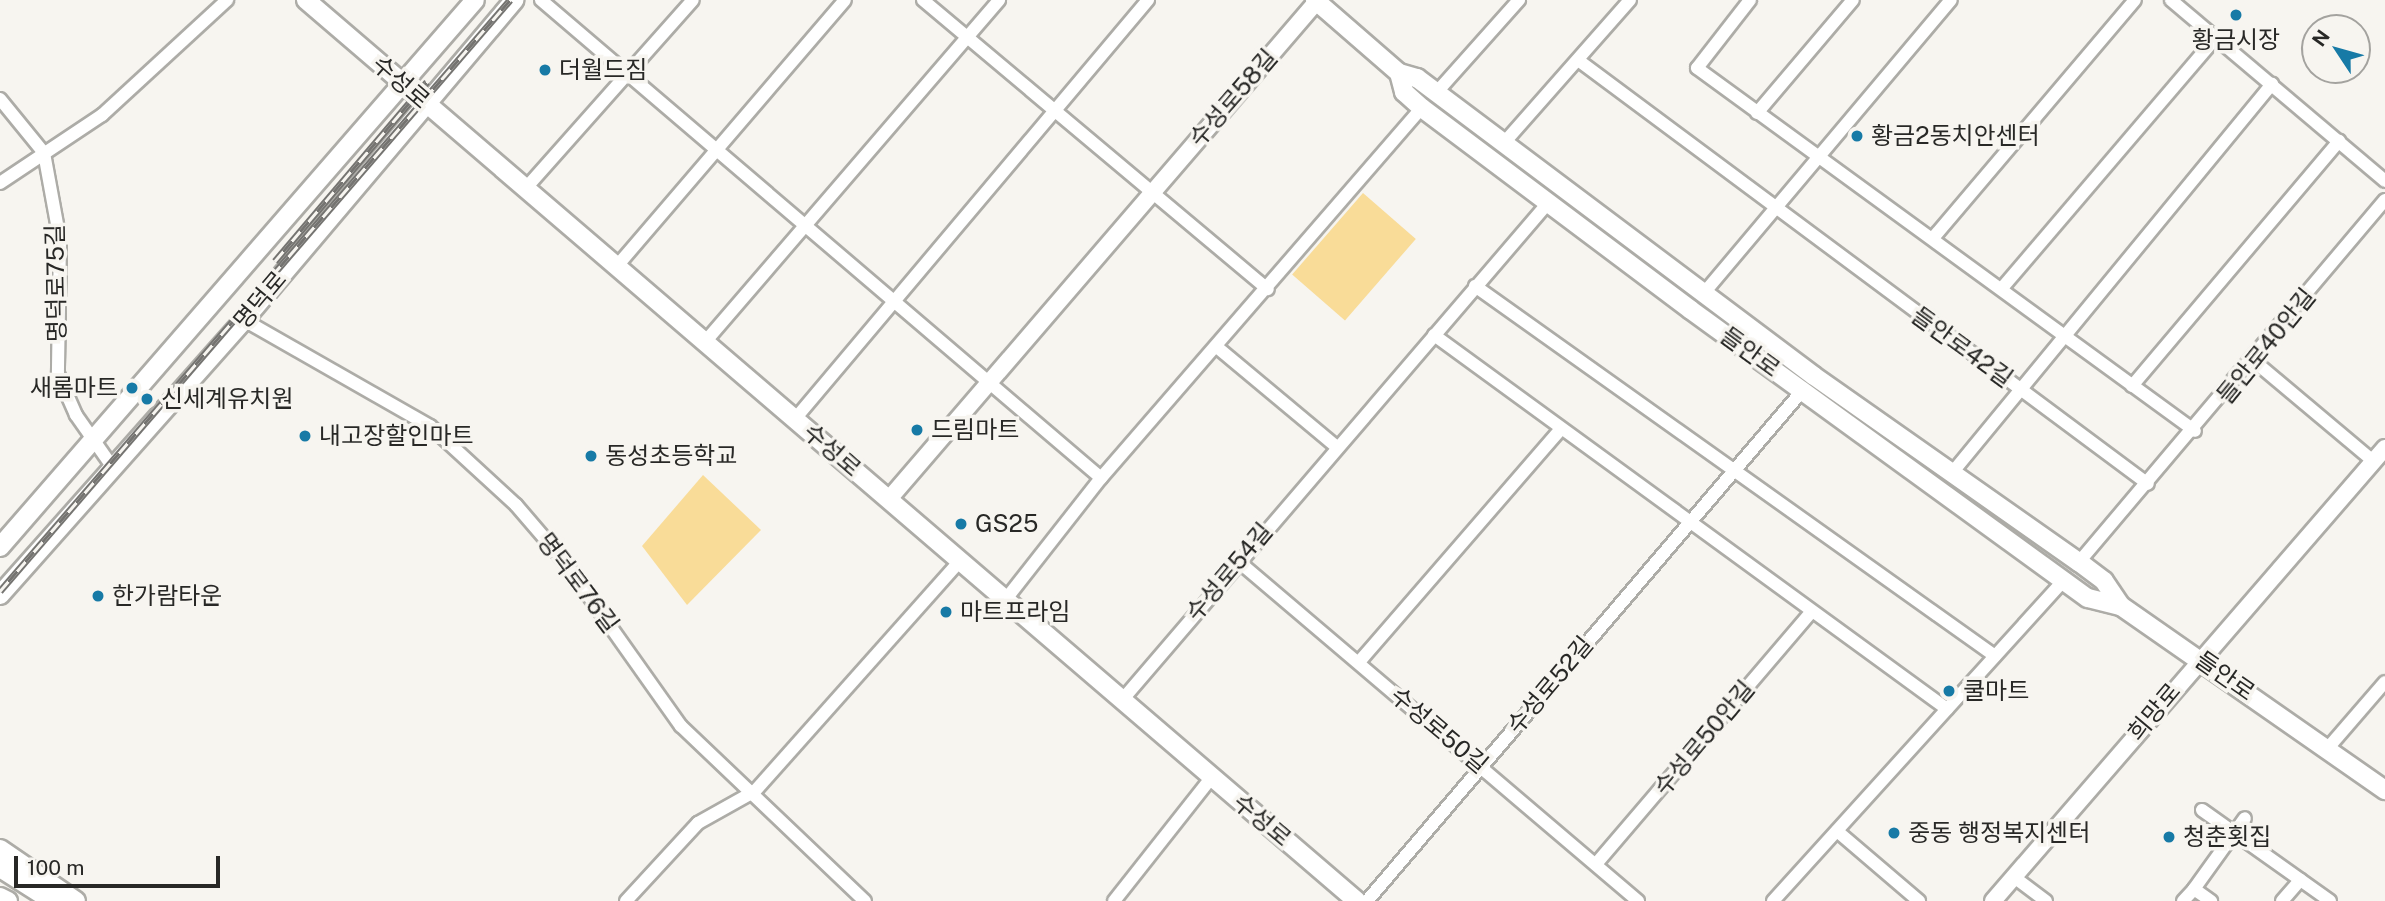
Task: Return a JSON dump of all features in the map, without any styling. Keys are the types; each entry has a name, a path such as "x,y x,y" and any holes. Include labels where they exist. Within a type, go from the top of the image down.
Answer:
{"main road":[{"name":"수성로","path":"306,0 1357,901"},
{"name":"명덕로","path":"3,537 96,442 475,0"},
{"name":"명덕로","path":"0,595 244,320 514,0"},
{"name":"들안로","path":"1316,0 1399,74 1436,93 1704,293 2079,562 2104,581 2121,607"},
{"name":"들안로","path":"1399,74 1404,92 1422,108 2088,598 2121,607 2199,658 2385,790"},
{"path":"0,849 72,900"},
{"path":"0,868 52,901"},
{"path":"0,897 8,901"}],"street":[{"path":"0,183 102,115 227,0"},
{"path":"541,0 717,149 891,302 1101,478"},
{"path":"526,188 629,76 693,0"},
{"path":"617,266 845,0"},
{"path":"923,0 1149,195 1268,289"},
{"path":"705,342 999,0"},
{"path":"795,419 891,302 1149,0"},
{"name":"수성로58길","path":"889,499 1316,0"},
{"path":"1436,93 1519,0"},
{"path":"1503,144 1630,0"},
{"path":"1750,0 1697,68 1817,159 2002,288 2195,432 2079,562"},
{"path":"1757,113 1853,0"},
{"path":"1704,293 1951,0"},
{"path":"1933,239 2135,0"},
{"path":"2171,0 2385,181"},
{"path":"2002,288 2216,37"},
{"name":"들안로42길","path":"1578,60 1774,210 2148,484"},
{"path":"1952,472 2066,337 2272,83"},
{"name":"명덕로75길","path":"0,99 44,153 60,240 58,374 114,469"},
{"path":"1006,599 1101,478 1218,348 1422,108"},
{"path":"2132,386 2339,141"},
{"name":"들안로40안길","path":"2195,432 2385,200"},
{"name":"수성로54길","path":"1123,699 1238,561 1548,203"},
{"path":"1475,286 1995,656"},
{"name":"명덕로76길","path":"244,320 429,426 516,505 564,561 681,726 755,791 865,901"},
{"path":"1434,335 1560,430 1947,709"},
{"path":"1218,348 1337,447"},
{"path":"2254,361 2373,461"},
{"name":"수성로52길","path":"1367,901 1689,522 1732,467 1802,390"},
{"path":"1359,662 1560,430"},
{"name":"희망로","path":"1993,901 2199,658 2385,448"},
{"path":"626,901 698,823 755,791 961,561"},
{"name":"수성로50길","path":"1238,561 1639,901"},
{"path":"1773,901 2065,579"},
{"name":"수성로50안길","path":"1596,864 1811,612"},
{"path":"2328,748 2385,682"},
{"path":"1114,901 1212,777"},
{"path":"2202,810 2330,901"},
{"path":"2183,901 2245,818"},
{"path":"1837,831 1919,901"},
{"path":"2014,877 2046,901"},
{"path":"2282,901 2300,880"},
{"path":"2194,889 2211,901"}],"shaded area":[{"path":"1363,193 1416,239 1345,320 1292,275"},
{"path":"703,475 761,530 687,605 642,546"}],"railway":[{"path":"0,591 510,0"},
{"path":"275,261 427,82"}],"place":[{"name":"황금시장","path":"2236,15"},
{"name":"더월드짐","path":"545,70"},
{"name":"황금2동치안센터","path":"1857,136"},
{"name":"새롬마트","path":"132,388"},
{"name":"신세계유치원","path":"147,399"},
{"name":"드림마트","path":"917,430"},
{"name":"내고장할인마트","path":"305,436"},
{"name":"동성초등학교","path":"591,456"},
{"name":"GS25","path":"961,524"},
{"name":"한가람타운","path":"98,596"},
{"name":"마트프라임","path":"946,612"},
{"name":"쿨마트","path":"1949,691"},
{"name":"중동 행정복지센터","path":"1894,833"},
{"name":"청춘횟집","path":"2169,837"}]}
